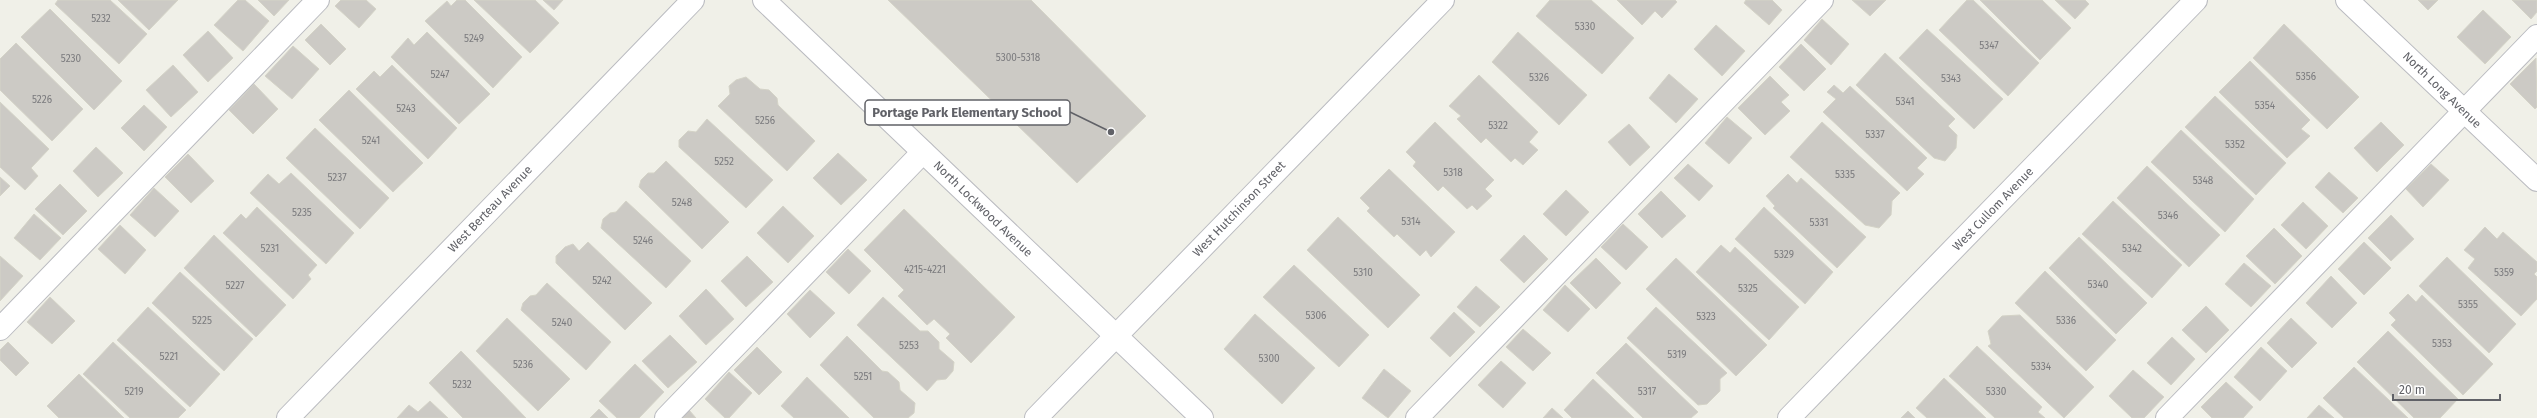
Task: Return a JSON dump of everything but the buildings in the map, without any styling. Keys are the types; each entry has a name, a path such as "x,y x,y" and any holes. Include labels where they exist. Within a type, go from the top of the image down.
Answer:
{"street":[{"path":"0,329 318,0"},
{"name":"West Berteau Avenue","path":"288,418 693,0"},
{"name":"North Lockwood Avenue","path":"764,0 1202,418"},
{"name":"West Hutchinson Street","path":"1036,418 1443,0"},
{"path":"1417,418 1822,0"},
{"name":"West Cullom Avenue","path":"1789,418 2196,0"},
{"name":"North Long Avenue","path":"2348,0 2537,180"},
{"path":"2167,418 2537,36"},
{"path":"666,418 923,152"}],"place":[{"name":"Portage Park Elementary School","path":"1111,132"}]}
